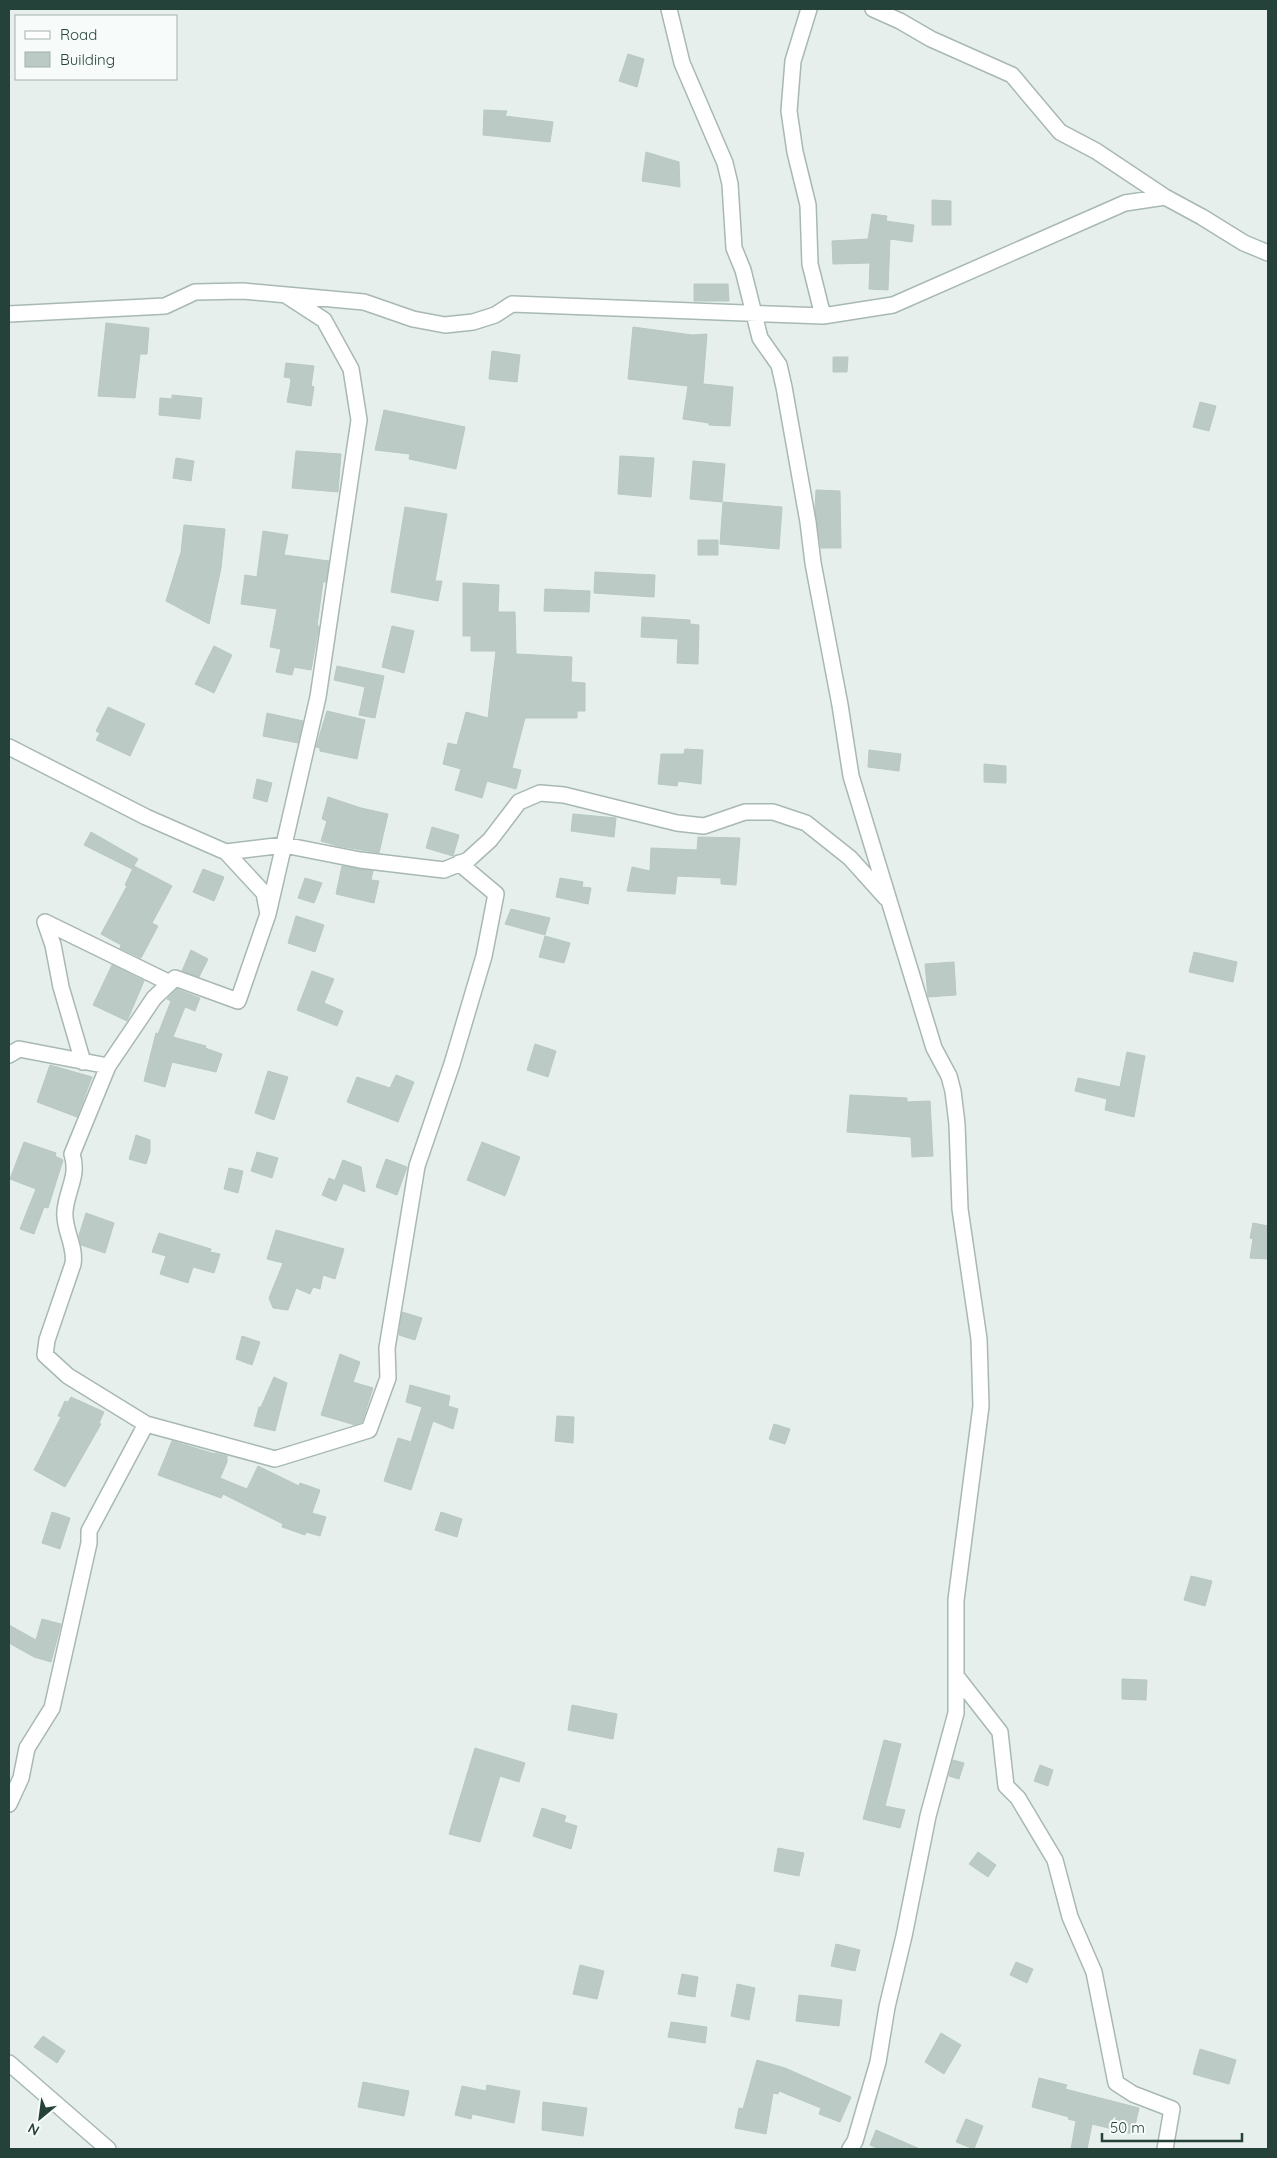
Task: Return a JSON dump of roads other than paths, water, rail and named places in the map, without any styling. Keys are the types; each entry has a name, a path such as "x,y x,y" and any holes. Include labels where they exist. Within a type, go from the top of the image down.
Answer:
{"street":[{"path":"670,9 682,63 726,163 730,184 734,248 743,270 760,338 779,365 851,776 934,1048 949,1076 953,1091 957,1124 960,1209 979,1339 981,1406 956,1600 956,1713 928,1816 904,1936 887,2007 878,2062 855,2141 850,2149"},
{"path":"810,9 794,61 789,111 795,152 808,205 810,264 823,316"},
{"path":"874,9 931,39 1012,75 1060,132 1096,151 1165,197 1202,217 1244,244 1268,253"},
{"path":"9,314 165,306 195,292 243,291 364,302 413,318 445,325 473,322 496,315 512,304 823,316 893,305 1125,203 1165,197"},
{"path":"286,295 324,320 351,369 359,420 318,697 268,914 238,1001 175,978 154,998 108,1066 72,1154 75,1165 74,1175 65,1211 66,1226 75,1253 48,1340 46,1355 68,1376 146,1424 275,1459 370,1430 388,1378 387,1348 417,1166 452,1064 482,965 496,894 459,864"},
{"path":"9,747 146,817 226,852 264,893 268,914"},
{"path":"226,852 284,845 360,860 444,870 468,860 490,840 519,802 540,793 564,795 677,823 704,826 746,812 773,812 806,822 850,858 889,901"},
{"path":"83,1062 45,922 170,983"},
{"path":"9,1055 19,1049 108,1066"},
{"path":"9,1804 20,1778 27,1748 52,1708 89,1543 89,1531 146,1424"},
{"path":"957,1677 1000,1732 1006,1786 1018,1798 1055,1860 1070,1917 1094,1972 1116,2083 1133,2094 1172,2109 1166,2149"},
{"path":"9,2063 108,2149"}]}
